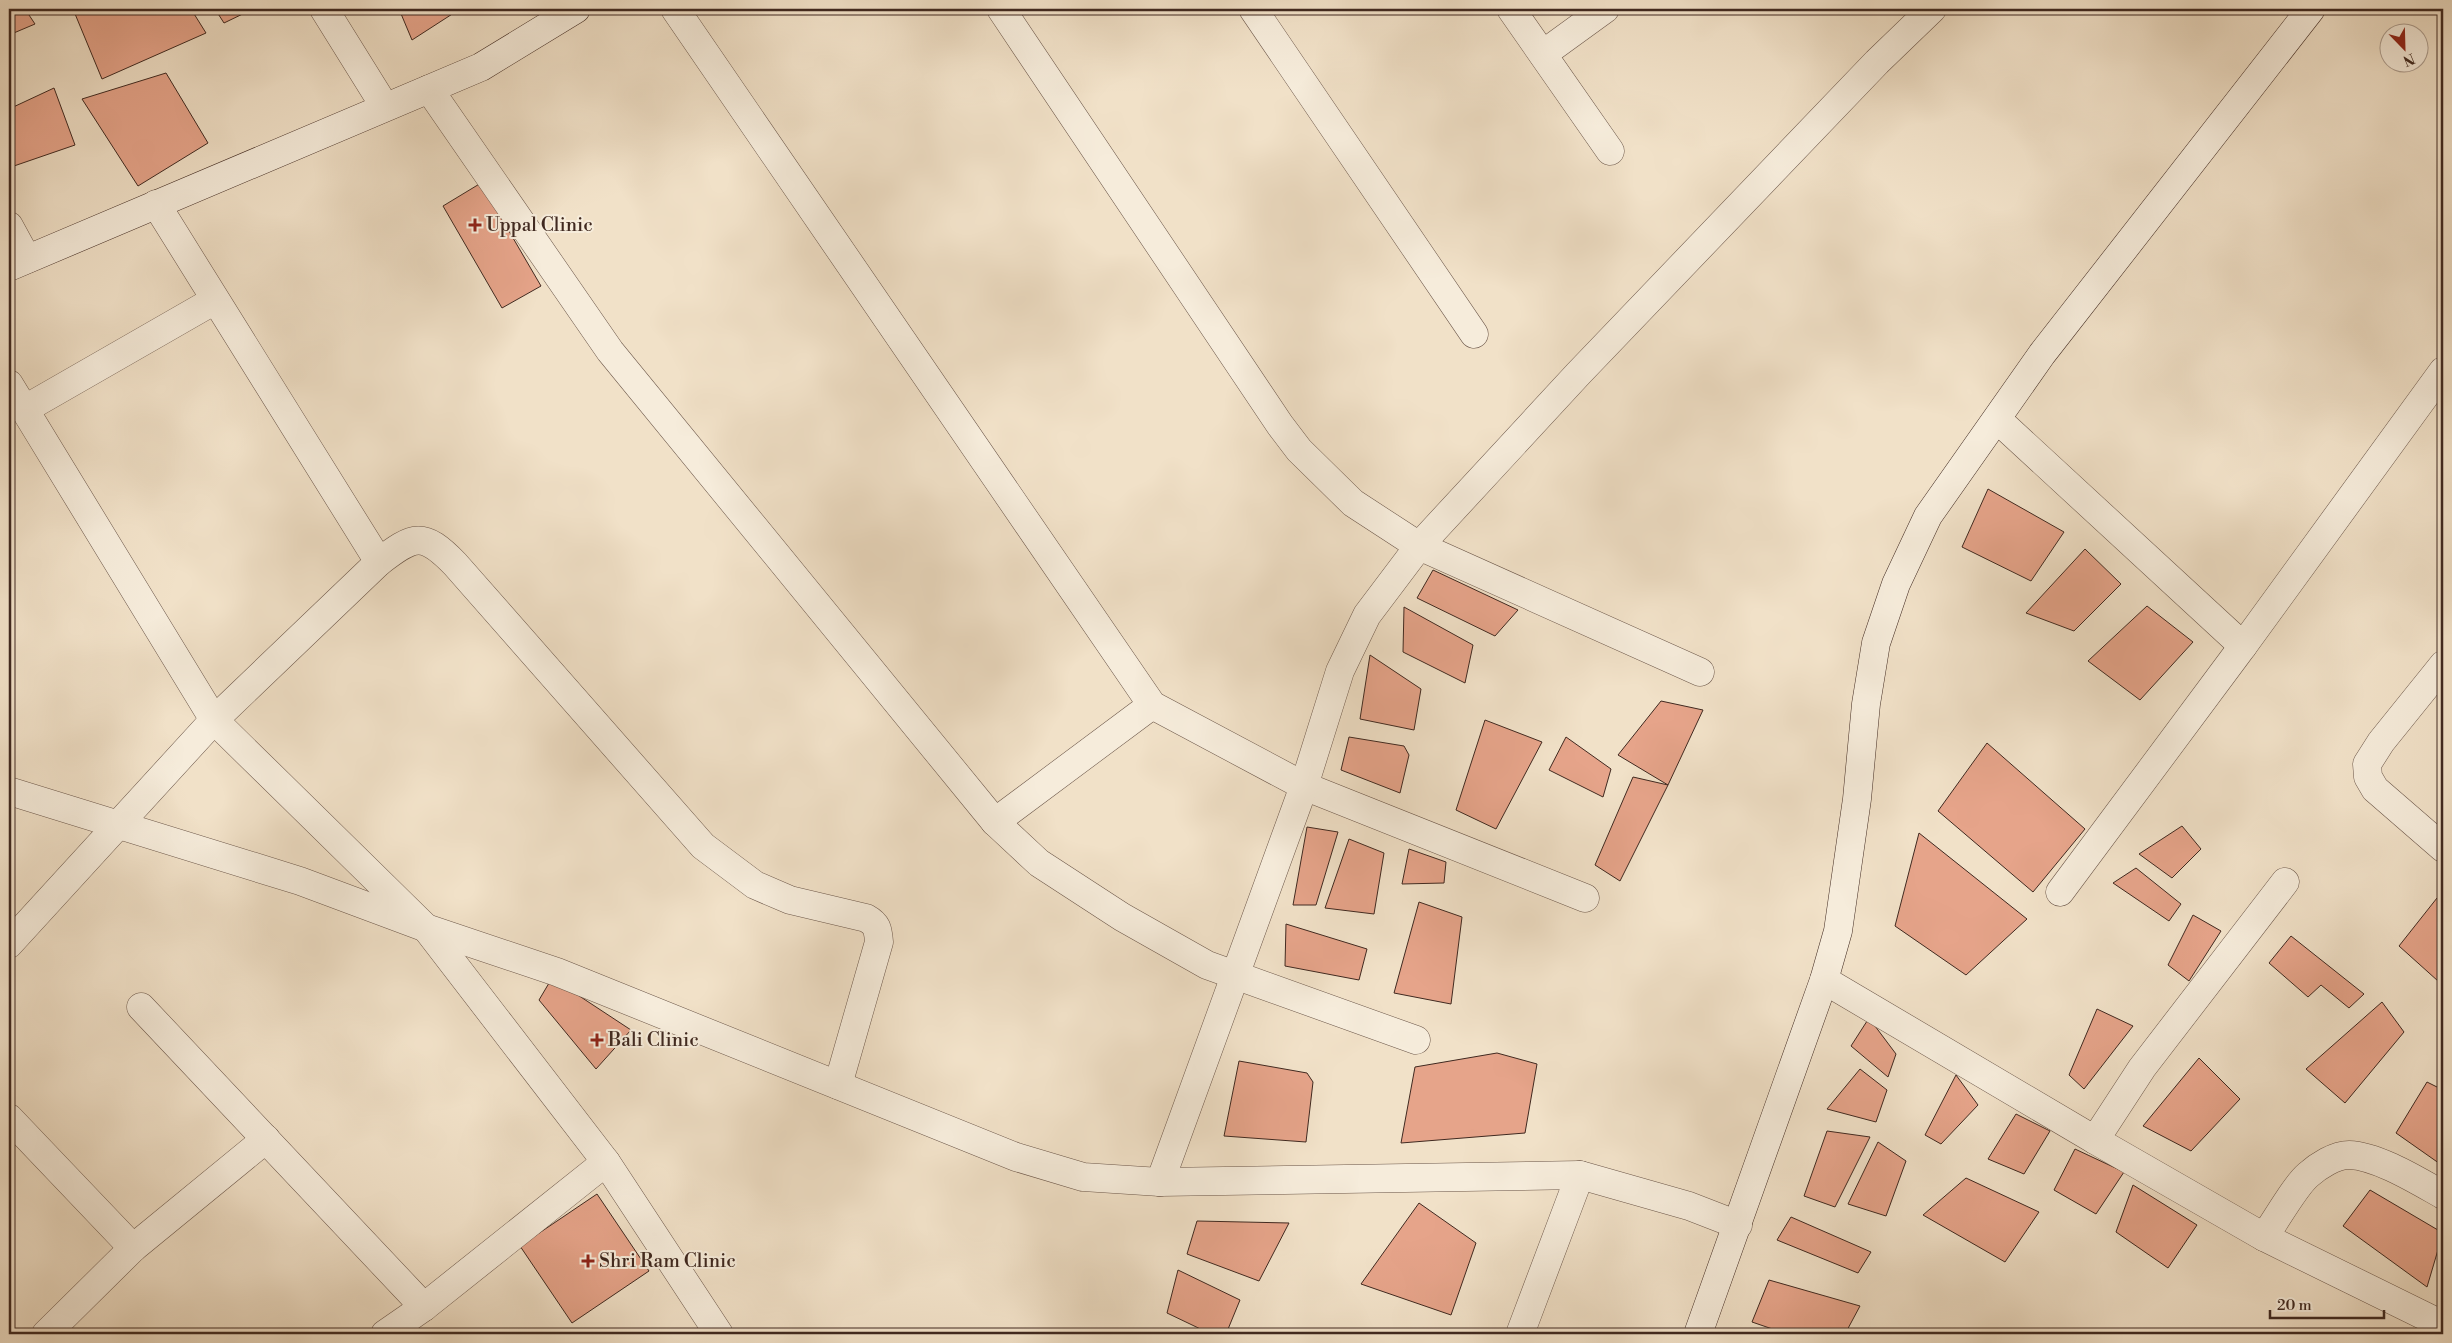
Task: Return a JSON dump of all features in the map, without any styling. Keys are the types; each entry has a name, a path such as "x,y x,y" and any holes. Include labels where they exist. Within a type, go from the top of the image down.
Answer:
{"street":[{"path":"324,9 385,107"},
{"path":"9,226 18,263 481,67 576,9"},
{"path":"675,9 1152,705 1304,786 1585,898"},
{"path":"1000,9 1299,450 1353,503 1419,546 1700,672"},
{"path":"1253,9 1474,334"},
{"path":"1511,9 1610,151"},
{"path":"1543,54 1605,9"},
{"path":"1160,1182 1304,786 1340,671 1367,616 1419,546 1700,246 1877,62 1932,9"},
{"path":"1698,1334 1824,980 1838,931 1857,799 1866,704 1876,643 1896,584 1928,516 1998,420 2042,354 2311,9"},
{"path":"429,89 610,351 994,822 1039,863 1122,917 1207,965 1416,1040"},
{"path":"156,204 379,562"},
{"path":"25,409 215,300"},
{"path":"2060,892 2243,646 2443,371"},
{"path":"9,384 214,720 426,928 606,1162 719,1334"},
{"path":"1998,420 2243,646"},
{"path":"9,944 214,720 379,562 405,544 419,539 438,546 703,846 755,885 790,900 866,918 875,923 879,942 838,1085"},
{"path":"2443,665 2381,742 2366,764 2368,777 2375,789 2443,848"},
{"path":"994,822 1152,705"},
{"path":"9,791 300,881 426,928 557,972 1016,1157 1083,1177 1160,1182 1580,1175 1689,1206 1738,1225"},
{"path":"2095,1140 2142,1068 2284,882"},
{"path":"1824,980 2264,1238 2443,1326"},
{"path":"141,1007 424,1307"},
{"path":"9,1118 132,1248"},
{"path":"46,1334 132,1248 266,1139"},
{"path":"2264,1238 2307,1176 2340,1156 2349,1155 2397,1169 2443,1195"},
{"path":"385,1334 424,1307 606,1162"},
{"path":"1520,1334 1580,1175"}],"building":[{"path":"9,9 25,9 35,24 9,35"},
{"path":"73,9 191,9 206,33 102,79"},
{"path":"215,9 253,9 224,23"},
{"path":"399,9 460,9 412,40"},
{"path":"166,73 208,143 138,186 82,99"},
{"path":"54,88 75,145 11,167 9,164 9,109"},
{"path":"481,183 541,286 502,308 443,206"},
{"path":"1988,489 2064,532 2031,581 1962,547"},
{"path":"2085,549 2121,584 2074,631 2026,613"},
{"path":"1433,570 1518,610 1495,636 1417,598"},
{"path":"2147,606 2193,642 2140,700 2088,661"},
{"path":"1404,607 1473,645 1465,683 1403,652"},
{"path":"1370,655 1421,689 1414,730 1360,719"},
{"path":"1661,701 1703,710 1668,785 1618,755"},
{"path":"1485,720 1542,742 1496,829 1456,810"},
{"path":"1349,737 1404,746 1409,755 1400,793 1341,770"},
{"path":"1566,737 1611,769 1603,797 1549,770"},
{"path":"1987,743 2085,829 2033,892 1938,811"},
{"path":"1633,777 1668,785 1620,881 1595,865"},
{"path":"2182,826 2201,849 2172,878 2139,854"},
{"path":"1307,827 1338,832 1316,905 1293,905"},
{"path":"1919,833 2027,919 1966,975 1895,926"},
{"path":"1349,839 1384,853 1374,914 1325,908"},
{"path":"1409,849 1446,862 1444,883 1402,884"},
{"path":"2136,868 2181,904 2169,921 2113,883"},
{"path":"2437,898 2443,901 2443,977 2438,981 2399,946"},
{"path":"1419,902 1462,917 1451,1004 1394,993"},
{"path":"2193,915 2221,931 2189,981 2168,965"},
{"path":"1286,924 1367,949 1359,980 1285,966"},
{"path":"2291,936 2364,994 2349,1008 2321,985 2308,997 2269,963"},
{"path":"552,978 631,1030 596,1069 539,1000"},
{"path":"2382,1002 2404,1032 2345,1103 2306,1069"},
{"path":"2097,1009 2133,1026 2084,1089 2069,1075"},
{"path":"1869,1018 1896,1054 1888,1077 1851,1046"},
{"path":"1497,1053 1537,1064 1525,1133 1401,1143 1415,1067"},
{"path":"2199,1058 2240,1099 2191,1151 2143,1126"},
{"path":"1239,1061 1307,1073 1313,1082 1306,1142 1224,1136"},
{"path":"1860,1069 1887,1090 1876,1122 1827,1109"},
{"path":"1956,1075 1978,1105 1941,1144 1925,1135"},
{"path":"2427,1082 2443,1090 2443,1166 2396,1133"},
{"path":"2016,1114 2050,1131 2024,1174 1988,1159"},
{"path":"1827,1131 1870,1137 1835,1207 1804,1196"},
{"path":"1878,1142 1906,1161 1886,1216 1848,1204"},
{"path":"2075,1149 2124,1172 2096,1214 2054,1190"},
{"path":"1966,1178 2039,1212 2005,1262 1923,1215"},
{"path":"2133,1185 2197,1225 2168,1268 2116,1232"},
{"path":"2370,1190 2443,1233 2427,1287 2343,1226"},
{"path":"597,1194 649,1271 572,1323 520,1246"},
{"path":"1419,1203 1476,1243 1451,1315 1361,1284"},
{"path":"1791,1217 1871,1252 1858,1273 1777,1240"},
{"path":"1197,1221 1289,1223 1259,1281 1187,1254"},
{"path":"1178,1270 1240,1300 1226,1334 1211,1334 1167,1313"},
{"path":"1769,1280 1860,1306 1845,1334 1787,1334 1752,1322"}],"place":[{"name":"Uppal Clinic","path":"475,225"},
{"name":"Bali Clinic","path":"597,1040"},
{"name":"Shri Ram Clinic","path":"588,1261"}]}
